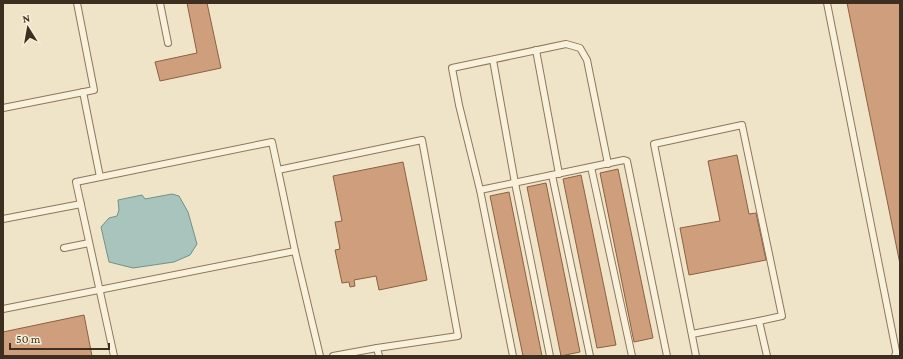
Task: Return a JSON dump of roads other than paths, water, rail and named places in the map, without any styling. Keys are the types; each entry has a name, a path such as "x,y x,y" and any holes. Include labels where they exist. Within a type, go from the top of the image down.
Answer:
{"lane":[{"path":"3,108 94,90 77,3"},
{"path":"160,3 168,43"},
{"path":"827,3 898,356"},
{"path":"513,356 480,190 459,105 452,68 566,44 580,48 587,60 608,164"},
{"path":"536,50 555,174 590,356"},
{"path":"493,60 515,183 550,356"},
{"path":"83,92 100,177"},
{"path":"692,334 782,316 742,125 654,144 696,356"},
{"path":"278,170 422,140 458,336 333,356"},
{"path":"114,356 76,182 272,142 320,356"},
{"path":"480,190 624,160 627,161 667,356"},
{"path":"591,167 632,356"},
{"path":"3,219 81,204"},
{"path":"64,248 89,243"},
{"path":"3,309 295,250"},
{"path":"759,321 767,356"},
{"path":"377,348 379,356"}],"water":[{"path":"172,194 179,196 188,212 197,244 190,255 174,262 133,268 109,262 101,227 109,218 117,216 119,210 118,200 142,195 145,199"}]}
